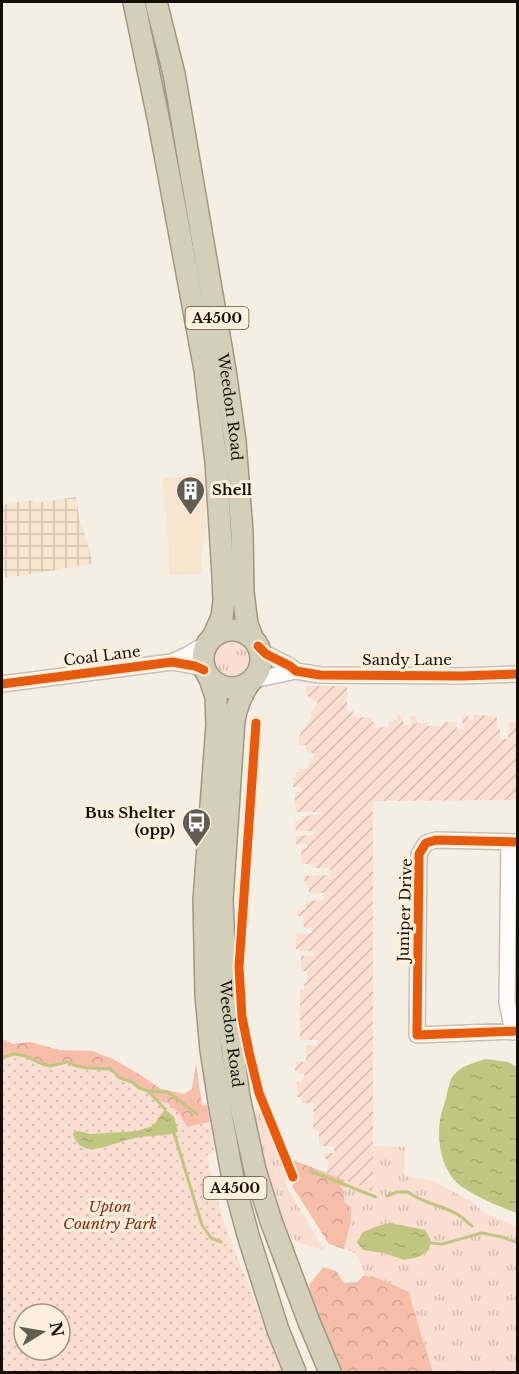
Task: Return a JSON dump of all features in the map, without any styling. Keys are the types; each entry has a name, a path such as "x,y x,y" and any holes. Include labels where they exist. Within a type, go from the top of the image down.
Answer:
{"highway":[{"name":"Weedon Road","path":"134,2 159,122 205,370 216,462 224,601 222,617 210,640"},
{"name":"Weedon Road","path":"156,2 174,74 225,370 235,441 242,532 243,592 247,624 255,642"},
{"path":"233,629 246,633 260,650 260,666 252,681 232,689 221,687 207,675 202,657 210,640 220,632 233,629"},
{"name":"Weedon Road","path":"207,675 216,697 217,726 204,900 206,995 211,1050 233,1179 278,1330 295,1372"},
{"name":"Weedon Road","path":"252,681 242,693 237,705 233,730 222,900 226,1001 239,1097 255,1170 271,1221 330,1372"}],"street":[{"name":"Coal Lane","path":"2,684 171,662 187,656 210,640"},
{"path":"255,642 266,654 296,671"},
{"name":"Coal Lane","path":"171,662 195,666 207,675"},
{"path":"252,681 296,671"},
{"name":"Sandy Lane","path":"296,671 320,675 518,674"},
{"name":"Juniper Drive","path":"513,842 436,840 426,843 419,854 417,1035 515,1032"},
{"path":"513,842 507,1002 515,1032"}],"shaded area":[{"path":"204,472 206,532 202,549 202,574 169,575 163,479"},
{"path":"76,497 80,523 88,543 92,564 6,578 2,564 2,505"}],"green space":[{"path":"232,638 247,644 253,659 247,674 232,680 217,674 211,659 217,644"},
{"path":"306,686 347,686 347,711 353,711 353,717 372,718 375,728 389,727 389,721 397,720 397,715 401,715 404,725 411,723 411,716 416,716 417,723 428,723 428,726 443,726 443,722 457,722 457,729 463,729 462,715 468,715 468,720 473,720 473,715 497,716 500,739 508,739 509,723 517,721 517,800 373,801 373,1191 326,1173 329,1163 325,1158 325,1153 334,1153 334,1146 319,1146 319,1131 313,1130 315,1114 313,1103 301,1103 301,1097 297,1097 297,1082 302,1082 305,1077 304,1074 295,1071 296,1061 306,1062 306,1045 317,1045 318,1040 300,1040 300,1018 302,1017 300,1016 300,990 305,989 304,983 307,982 307,971 301,971 301,956 314,956 315,951 296,949 296,934 312,933 312,928 304,928 303,916 298,916 298,910 306,909 306,901 324,900 324,893 309,893 304,876 330,875 330,868 315,868 309,864 302,864 301,849 307,848 307,844 296,844 296,836 313,835 314,831 297,831 295,821 300,821 302,816 321,815 321,812 297,812 295,806 295,792 301,792 301,787 293,787 293,778 296,777 299,769 308,769 309,759 313,759 314,754 306,752 305,745 299,745 299,737 312,716 309,714 318,703 306,695"},
{"path":"2,1039 13,1044 30,1042 60,1050 92,1051 113,1059 161,1089 184,1094 192,1089 196,1063 202,1105 207,1105 210,1122 187,1127 179,1113 2,1083"},
{"name":"Upton Country Park","path":"14,1054 25,1056 50,1066 67,1062 87,1068 111,1069 120,1078 148,1091 159,1101 168,1103 179,1113 187,1127 210,1122 214,1153 207,1155 224,1223 282,1372 2,1372 2,1056"},
{"path":"260,1109 289,1177 285,1184 324,1250 296,1241 288,1232 275,1200 248,1112"},
{"path":"373,1146 405,1147 404,1176 433,1181 469,1200 485,1213 517,1227 517,1372 433,1372 409,1292 375,1277 364,1276 357,1255 344,1249 351,1221 344,1201 344,1191 340,1187 345,1180 373,1190"},
{"path":"290,1159 345,1180 340,1187 344,1191 344,1201 351,1208 351,1221 344,1249 329,1244 292,1186 297,1178"},
{"path":"323,1267 336,1271 344,1283 357,1282 364,1276 375,1277 409,1292 433,1372 342,1372 309,1294 310,1284"}],"water":[{"path":"486,1059 508,1062 517,1067 517,1213 485,1200 461,1186 451,1176 441,1153 440,1120 452,1078 464,1067"},
{"path":"165,1109 174,1117 178,1132 135,1138 93,1149 80,1145 73,1133 79,1131 90,1134 137,1131 153,1126"},
{"path":"390,1223 425,1230 431,1240 429,1250 418,1257 404,1260 384,1253 363,1250 357,1242 363,1232"}],"waterway":[{"path":"2,1056 14,1054 25,1056 50,1066 67,1062 87,1068 111,1069 120,1078 148,1091 165,1109"},
{"path":"149,1091 168,1092 197,1114"},
{"path":"174,1133 202,1225 211,1238 221,1242"},
{"path":"310,1171 376,1197"},
{"path":"387,1196 397,1192 408,1192 419,1199 457,1214 472,1226"},
{"path":"430,1243 442,1244 482,1233 518,1243"}],"cycle path":[{"path":"258,646 266,654 296,671 320,675 518,674"},
{"path":"2,684 172,662 204,670"},
{"path":"256,723 239,967 242,1017 259,1093 293,1177"},
{"path":"518,842 436,840 426,843 419,854 417,1035 518,1031"}],"place":[{"name":"Shell","path":"191,516"},
{"name":"Bus Shelter (opp)","path":"196,848"}]}
